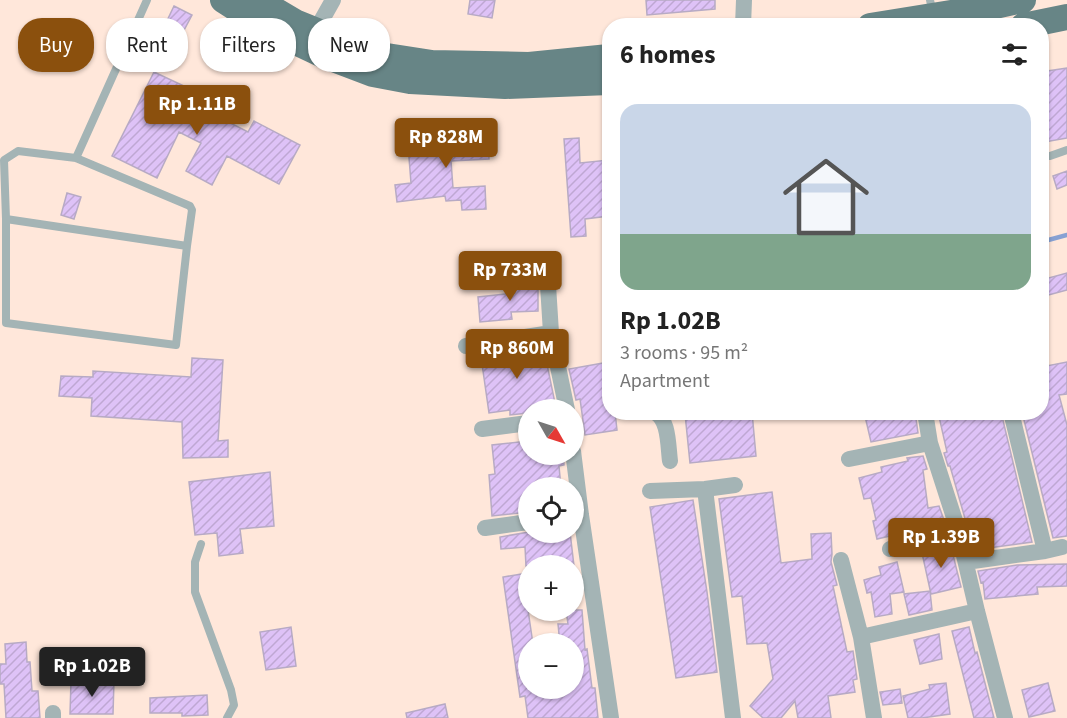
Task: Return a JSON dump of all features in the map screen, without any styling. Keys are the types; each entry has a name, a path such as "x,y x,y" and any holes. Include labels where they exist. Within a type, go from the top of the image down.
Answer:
{"main road":[{"path":"223,0 270,30 323,55 373,74 410,81 505,86 602,82"},
{"path":"258,0 308,28"},
{"path":"908,18 932,13 997,16 1023,0"},
{"path":"1049,21 1067,17"},
{"path":"390,56 432,63 529,65 602,58"}],"street":[{"path":"323,18 333,0"},
{"path":"743,18 744,0"},
{"path":"548,285 551,333 565,399"},
{"path":"466,346 551,333"},
{"path":"663,420 670,461"},
{"path":"926,420 930,443 958,530 1005,718"},
{"path":"1013,420 1045,551"},
{"path":"482,429 518,424"},
{"path":"849,459 930,443"},
{"path":"650,491 705,489 735,485"},
{"path":"705,489 732,718"},
{"path":"485,528 518,523"},
{"path":"890,549 958,530"},
{"path":"582,543 611,718"},
{"path":"966,562 1062,547"},
{"path":"842,560 861,637 874,718"},
{"path":"861,637 977,611"}],"lane":[{"path":"76,158 147,0"},
{"path":"18,150 76,158 188,204 192,210 176,345 6,323 6,219 4,160 18,150"},
{"path":"1050,156 1067,150"},
{"path":"6,219 187,246"},
{"path":"201,544 195,562 195,592 231,690 234,705 227,718"}],"building":[{"path":"470,0 495,0 492,18 468,14"},
{"path":"646,0 715,0 715,9 647,15"},
{"path":"174,6 192,15 188,23 188,18 168,18"},
{"path":"1067,68 1067,138 1049,141 1049,71"},
{"path":"154,72 199,93 193,104 248,132 254,121 300,145 279,184 227,156 212,185 186,171 201,143 179,132 157,178 112,156"},
{"path":"488,124 489,159 451,161 453,188 485,186 486,209 462,210 461,200 446,201 445,196 397,202 395,185 411,183 408,145 441,142 440,139 469,136 469,125"},
{"path":"579,138 580,163 602,161 602,217 585,219 586,236 571,237 564,139"},
{"path":"1067,171 1067,185 1057,189 1053,176"},
{"path":"67,193 81,197 74,219 61,215"},
{"path":"1067,273 1067,290 1049,295 1049,278"},
{"path":"538,279 538,311 511,312 512,319 480,322 478,297 515,293 515,280"},
{"path":"543,345 554,399 518,399 518,414 510,415 510,410 489,413 481,357 500,354 500,351"},
{"path":"192,358 223,360 218,441 228,440 228,457 183,458 182,422 91,416 92,398 59,396 61,376 93,377 93,371 191,377"},
{"path":"1067,362 1067,394 1059,395 1067,425 1067,536 1053,538 1024,420 1049,420 1049,365"},
{"path":"602,363 602,420 616,420 617,430 585,435 584,399 576,399 569,369"},
{"path":"686,420 753,420 756,456 690,463"},
{"path":"866,420 916,420 918,433 871,442"},
{"path":"940,420 1003,420 1032,542 974,550 950,466 948,466 944,453 947,452"},
{"path":"518,442 518,465 564,465 559,466 560,477 518,477 518,513 492,516 489,475 495,474 492,445"},
{"path":"923,456 927,469 923,470 928,508 939,506 945,523 877,539 871,498 864,499 859,478 882,472 881,467 908,461 907,458"},
{"path":"270,472 274,526 240,529 243,553 219,556 217,533 195,535 189,482"},
{"path":"772,492 781,563 812,559 811,534 831,533 831,562 837,585 833,586 847,652 853,651 857,679 853,680 855,692 828,696 831,718 798,718 795,701 781,718 763,718 750,706 773,679 767,643 747,644 742,596 732,597 719,499"},
{"path":"693,500 717,672 676,678 650,507"},
{"path":"518,534 518,543 571,543 573,555 525,555 525,547 501,549 500,537"},
{"path":"950,543 961,587 931,594 922,553"},
{"path":"897,562 904,592 890,594 892,614 875,617 871,592 867,593 864,580 881,575 879,567"},
{"path":"1067,564 1067,586 1037,587 1038,594 985,599 983,582 981,583 978,571 1017,565"},
{"path":"518,575 518,621 530,621 531,633 518,633 518,683 503,577"},
{"path":"930,591 932,610 909,615 904,594"},
{"path":"568,621 583,621 584,633 559,633 558,624 568,624"},
{"path":"291,627 296,666 266,670 260,632"},
{"path":"969,627 994,718 974,718 952,631"},
{"path":"939,634 942,659 920,664 914,640"},
{"path":"584,637 592,688 595,688 598,718 528,718 525,699 584,699"},
{"path":"26,642 32,691 38,691 40,718 6,718 4,684 0,684 0,664 6,664 5,644"},
{"path":"71,681 114,681 113,714 70,714"},
{"path":"946,683 950,714 908,718 903,696 930,689 929,685"},
{"path":"1048,683 1055,711 1029,717 1022,690"},
{"path":"900,689 902,703 883,705 880,692"},
{"path":"207,695 208,715 182,716 182,713 150,713 150,698"},
{"path":"445,704 448,718 407,718 406,713"}],"waterway":[{"path":"1049,240 1067,235"}]}
